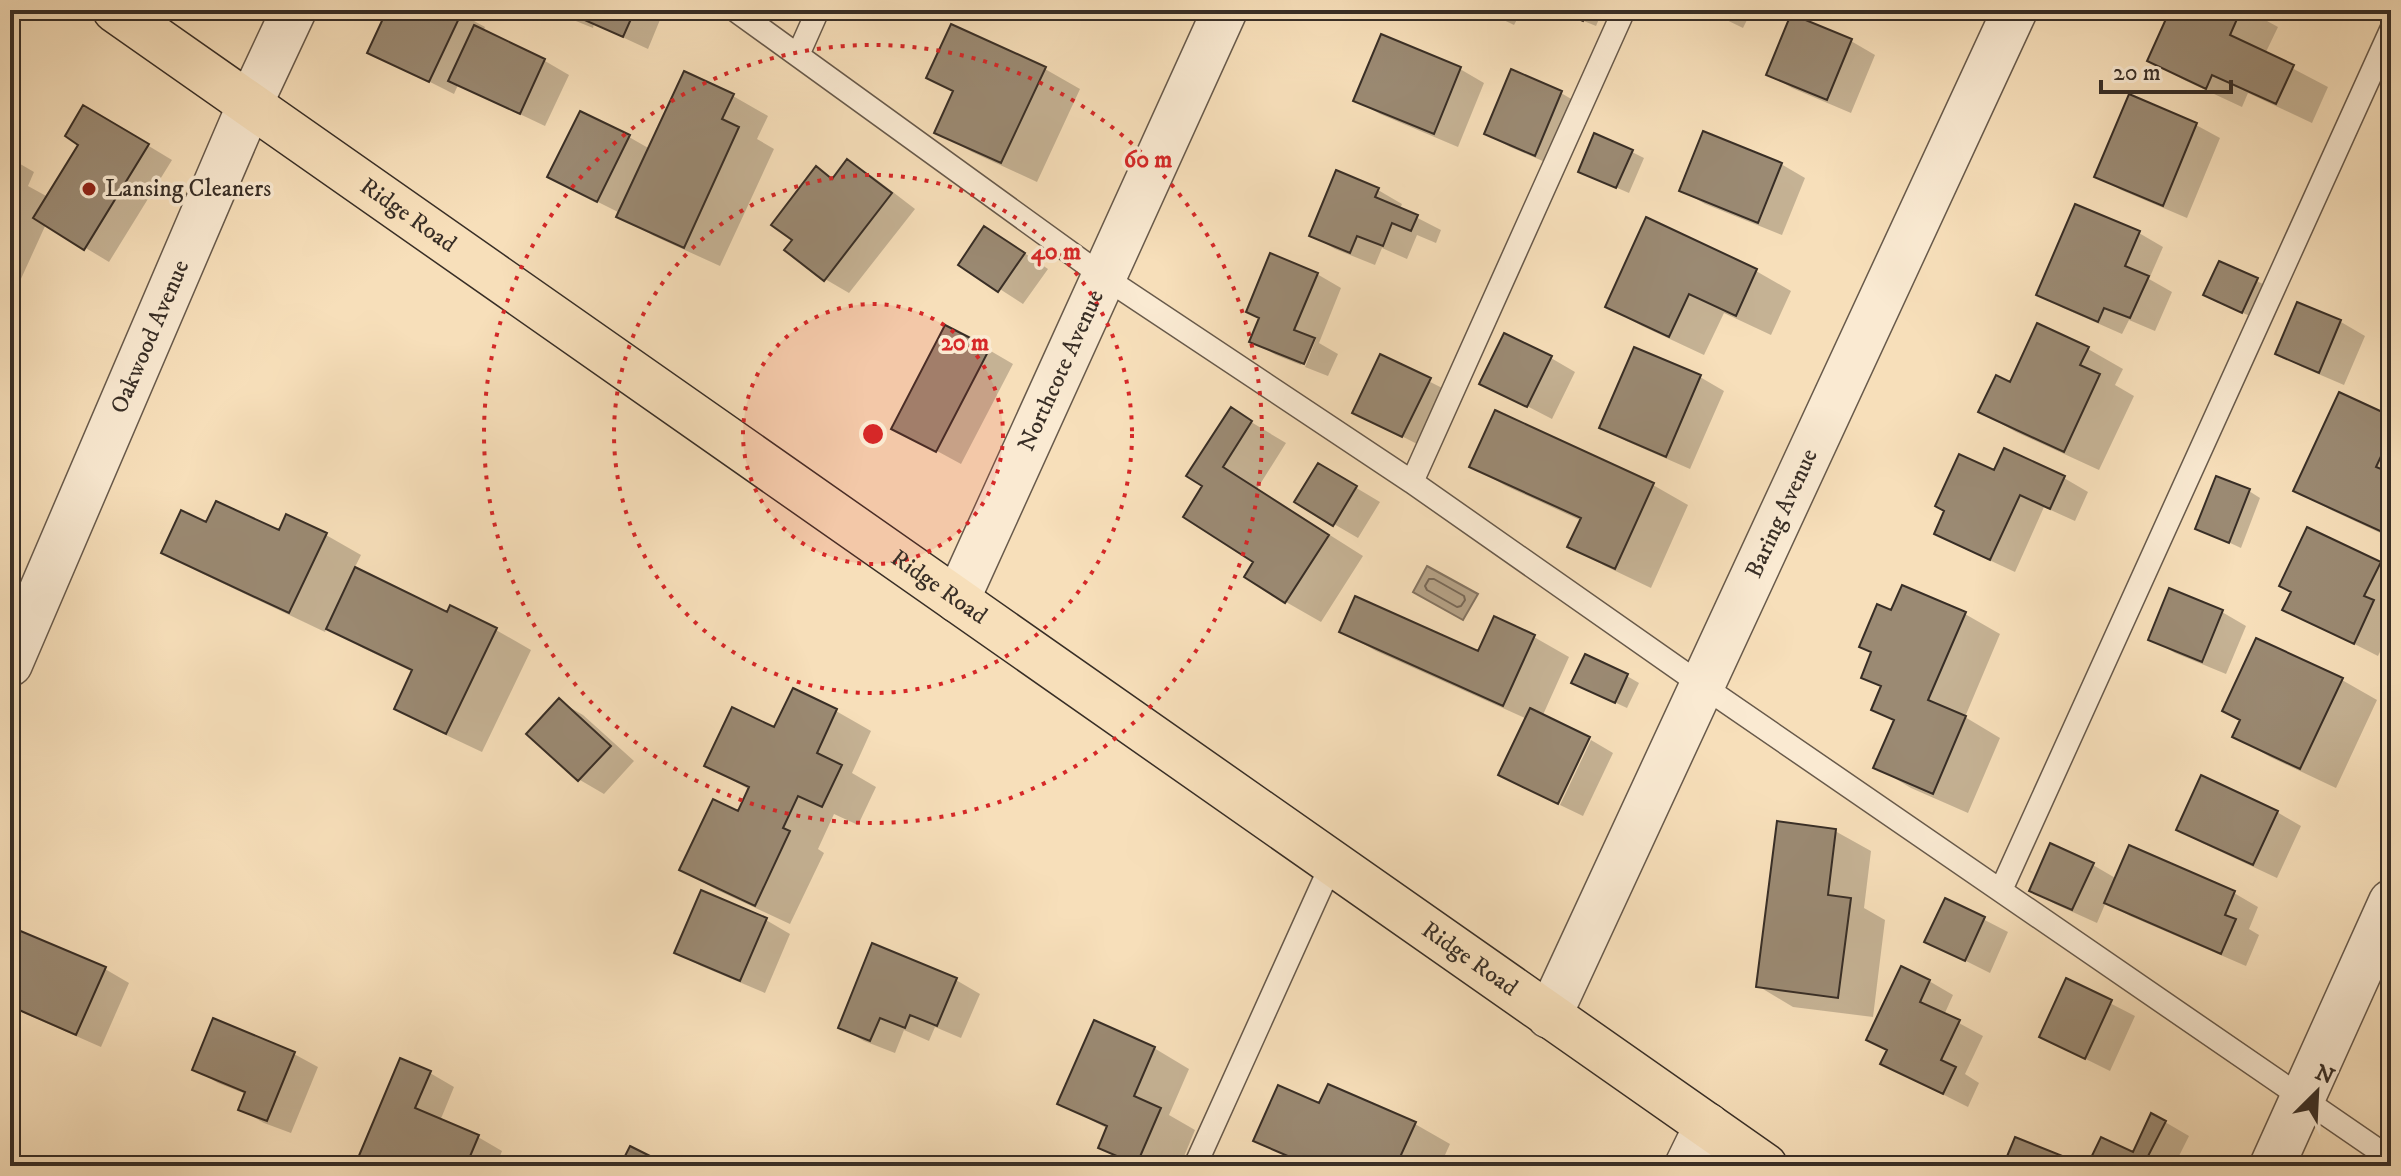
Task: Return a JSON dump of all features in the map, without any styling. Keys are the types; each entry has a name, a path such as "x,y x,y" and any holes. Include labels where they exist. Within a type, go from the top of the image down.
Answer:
{"main road":[{"name":"Ridge Road","path":"115,10 1765,1166"}],"street":[{"name":"Oakwood Avenue","path":"10,664 250,104 294,10"},
{"name":"Northcote Avenue","path":"957,600 1225,10"},
{"name":"Baring Avenue","path":"1549,1016 2015,10"},
{"path":"2272,1166 2391,902"},
{"path":"1687,1166 1707,1125"}],"lane":[{"path":"735,10 1104,277 1412,482 2391,1159"},
{"path":"798,55 818,10"},
{"path":"1412,482 1624,10"},
{"path":"2001,890 2391,30"},
{"path":"1195,1166 1332,863"}],"water":[{"path":"1427,566 1478,594 1463,620 1413,592"}],"building":[{"path":"387,10 462,12 429,82 367,53"},
{"path":"583,10 635,10 623,37 580,18"},
{"path":"1557,10 1588,10 1583,21"},
{"path":"2170,10 2241,10 2230,35 2294,65 2276,104 2212,75 2206,89 2147,61"},
{"path":"1791,14 1852,39 1827,100 1766,75"},
{"path":"951,24 1046,67 1001,163 934,133 953,91 926,78"},
{"path":"474,25 545,59 520,114 448,81"},
{"path":"1381,34 1461,67 1434,134 1353,101"},
{"path":"1511,69 1562,91 1535,156 1484,134"},
{"path":"684,71 734,94 722,119 739,127 684,248 616,217"},
{"path":"2129,94 2197,123 2163,206 2094,177"},
{"path":"83,105 149,144 84,250 33,218 78,145 65,136"},
{"path":"580,111 630,135 597,202 547,177"},
{"path":"1703,131 1782,163 1758,223 1679,191"},
{"path":"1594,133 1633,150 1616,188 1578,172"},
{"path":"847,159 892,193 824,281 784,250 792,240 771,225 816,166 832,179"},
{"path":"1336,170 1379,188 1375,197 1418,215 1411,231 1392,223 1383,246 1357,236 1350,253 1309,236"},
{"path":"2075,204 2140,231 2125,266 2149,276 2130,318 2104,308 2098,322 2036,295"},
{"path":"1646,217 1757,269 1736,316 1689,294 1669,337 1605,307"},
{"path":"984,226 1025,253 998,292 958,265"},
{"path":"1270,253 1318,273 1294,330 1315,338 1304,364 1249,342 1259,318 1246,312"},
{"path":"2219,261 2258,278 2242,313 2203,295"},
{"path":"2297,302 2341,320 2319,373 2275,354"},
{"path":"2037,323 2089,347 2080,365 2100,374 2064,452 1978,412 1996,375 2010,382"},
{"path":"945,325 990,348 936,452 891,429"},
{"path":"1504,333 1552,356 1527,407 1479,384"},
{"path":"1634,347 1701,375 1666,457 1599,428"},
{"path":"1380,354 1431,378 1402,437 1352,413"},
{"path":"2339,392 2391,416 2391,435 2376,467 2391,473 2391,536 2293,491"},
{"path":"1231,407 1252,421 1223,467 1329,535 1285,603 1244,577 1253,562 1183,517 1202,486 1186,476"},
{"path":"1495,410 1654,483 1615,569 1567,547 1581,518 1469,467"},
{"path":"2004,448 2065,476 2050,509 2020,495 1990,560 1934,534 1944,511 1935,506 1959,454 1994,470"},
{"path":"1318,463 1357,486 1333,526 1294,502"},
{"path":"2216,476 2250,489 2229,543 2195,529"},
{"path":"216,501 279,530 286,514 327,533 289,613 161,553 181,510 206,522"},
{"path":"2307,527 2381,562 2364,596 2374,600 2354,644 2282,610 2291,592 2279,586"},
{"path":"355,567 447,612 450,605 497,628 446,734 394,709 412,670 326,629"},
{"path":"1902,585 1966,612 1928,700 1966,716 1933,794 1873,768 1894,720 1871,710 1881,686 1861,678 1871,652 1859,647 1877,604 1891,610"},
{"path":"2169,588 2223,610 2202,662 2148,640"},
{"path":"1355,596 1478,651 1494,616 1535,635 1503,706 1339,632"},
{"path":"2256,638 2343,678 2300,769 2232,737 2240,720 2222,711"},
{"path":"1585,654 1628,674 1615,703 1571,683"},
{"path":"793,688 837,709 817,753 842,765 822,807 798,796 783,828 790,831 755,906 679,870 713,799 738,811 749,787 704,766 732,707 774,727"},
{"path":"559,698 611,746 578,781 526,734"},
{"path":"1530,708 1590,737 1558,804 1498,775"},
{"path":"2201,775 2278,811 2253,865 2176,830"},
{"path":"1777,821 1836,829 1828,895 1851,898 1838,998 1756,987"},
{"path":"2050,843 2094,863 2072,910 2029,891"},
{"path":"2129,845 2235,891 2225,915 2236,919 2221,954 2104,903"},
{"path":"701,890 767,918 740,981 674,953"},
{"path":"1945,898 1985,917 1965,961 1924,942"},
{"path":"11,927 106,967 76,1035 10,1006"},
{"path":"872,943 957,978 937,1026 910,1015 905,1028 880,1018 870,1041 838,1028"},
{"path":"1901,966 1930,980 1920,1002 1960,1020 1941,1060 1956,1067 1943,1094 1880,1064 1887,1050 1866,1040"},
{"path":"2066,978 2112,1000 2085,1059 2039,1037"},
{"path":"213,1018 295,1052 267,1121 238,1110 245,1092 192,1070"},
{"path":"1094,1020 1155,1047 1134,1096 1161,1108 1136,1166 1121,1166 1124,1159 1098,1148 1107,1126 1057,1104"},
{"path":"400,1058 431,1071 415,1108 479,1135 466,1166 378,1166 358,1158"},
{"path":"1328,1084 1416,1122 1396,1166 1311,1166 1253,1141 1278,1085 1319,1103"},
{"path":"2151,1113 2166,1121 2146,1160 2158,1166 2087,1166 2101,1137 2133,1152"},
{"path":"2015,1137 2065,1157 2061,1166 2003,1166"},
{"path":"630,1146 670,1166 620,1166"}],"place":[{"name":"Lansing Cleaners","path":"89,189"}]}
